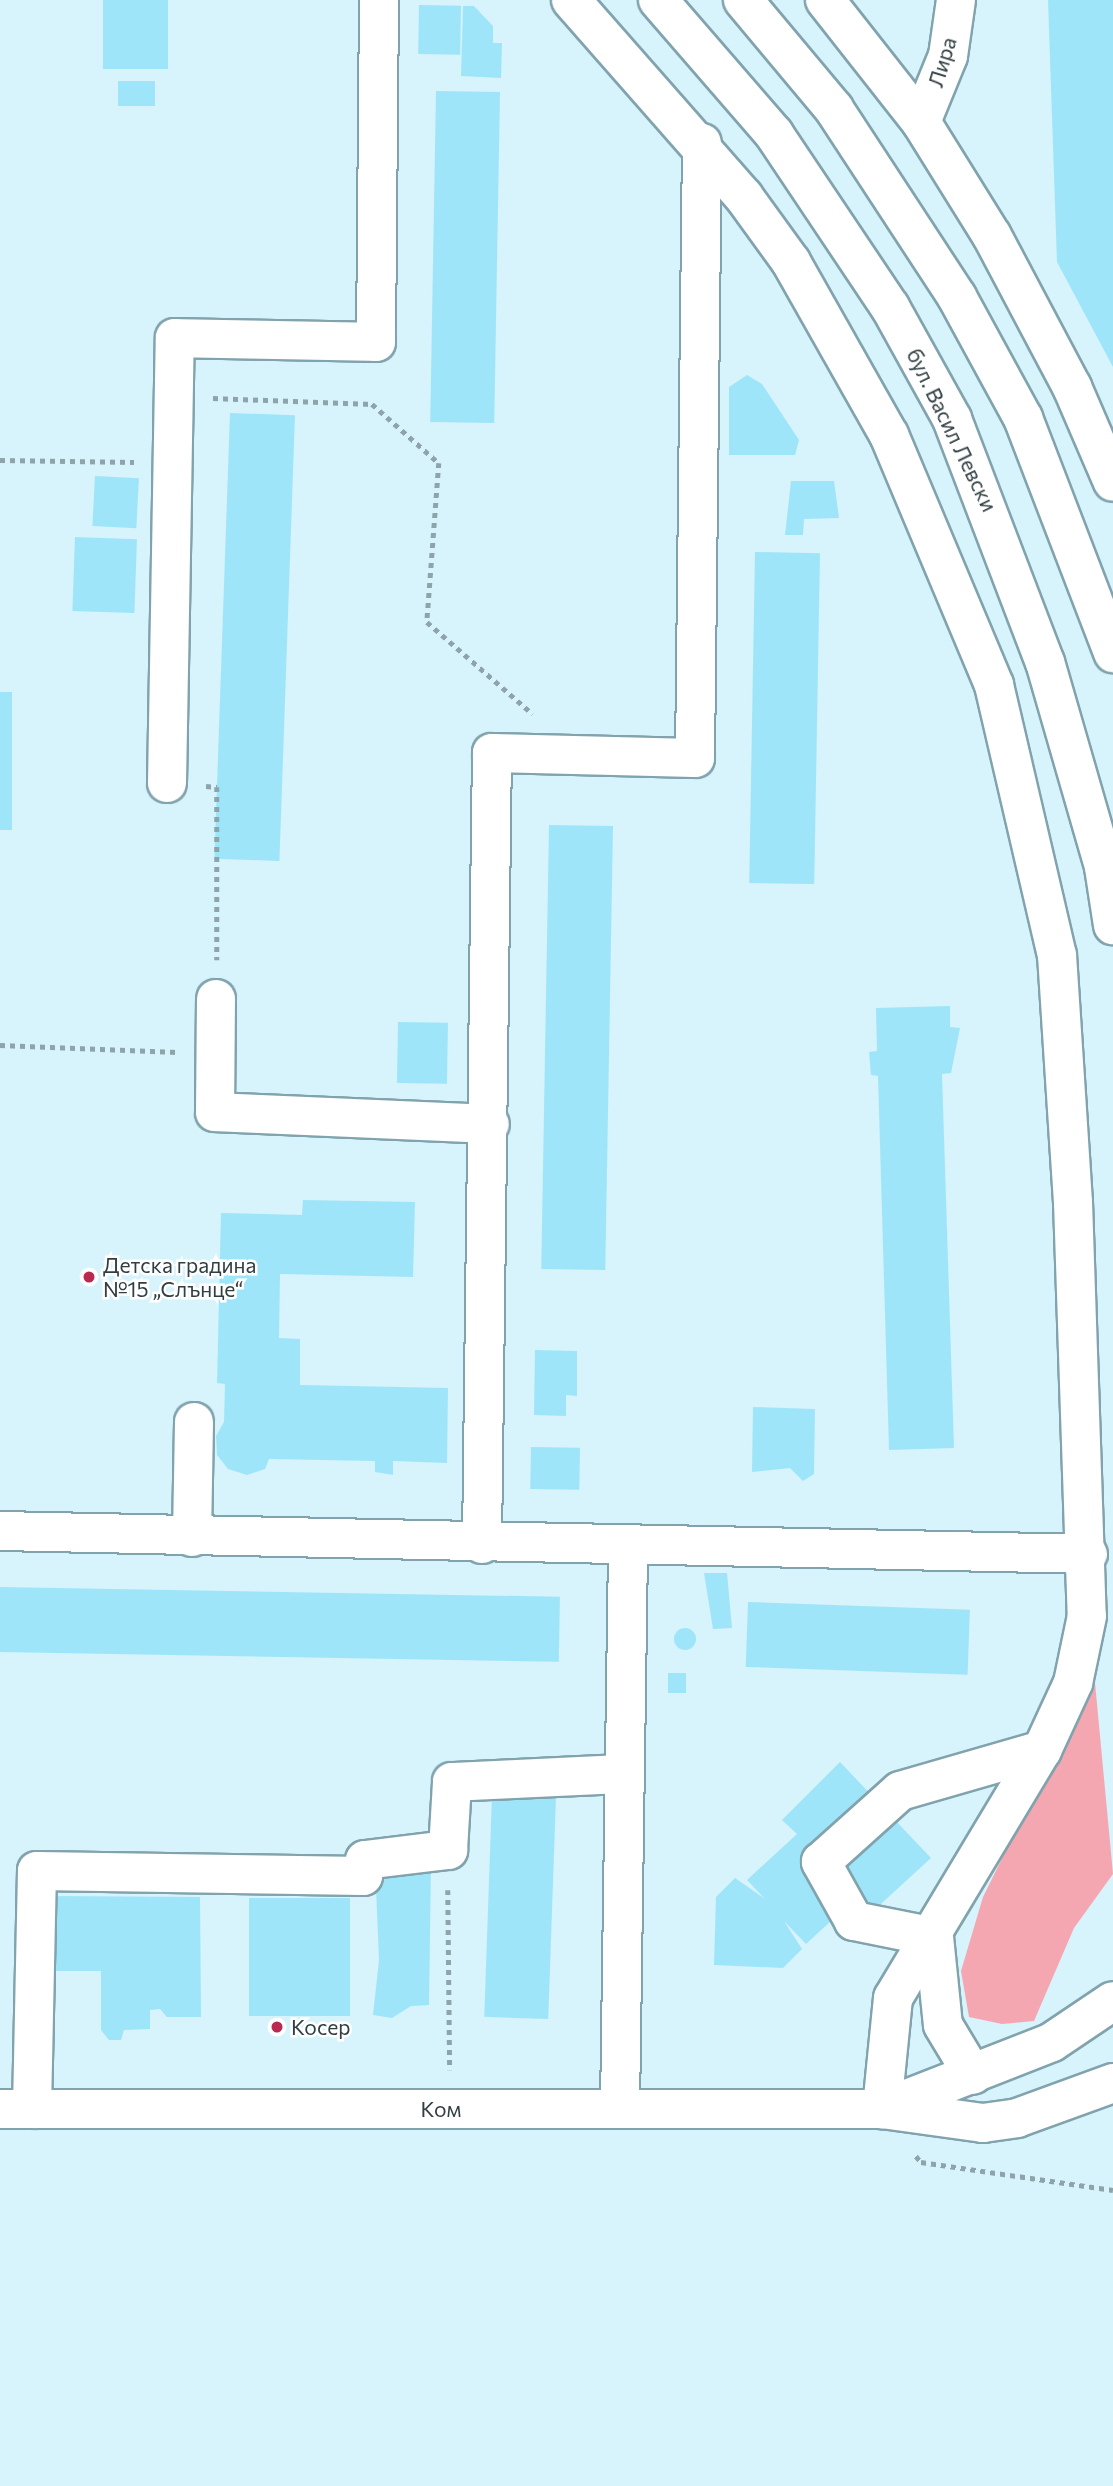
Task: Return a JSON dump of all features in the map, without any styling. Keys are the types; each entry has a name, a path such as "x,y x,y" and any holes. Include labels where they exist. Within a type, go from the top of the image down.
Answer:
{"street":[{"path":"167,783 175,338 376,342 379,0"},
{"path":"571,0 702,143 791,262 852,365 919,495 994,685 1046,903 1063,1006 1088,1554 1082,1648 1042,1750 934,1937 907,1967 893,1998 882,2109"},
{"name":"бул. Васил Левски","path":"658,0 782,145 890,307 952,419 1045,662 1104,867 1113,925"},
{"path":"743,0 841,119 957,296 1023,418 1113,653"},
{"path":"825,0 921,121 1035,316 1113,482"},
{"name":"Лира","path":"921,121 947,56 956,0"},
{"path":"482,1544 490,1124 492,753 695,758 702,143"},
{"path":"216,999 215,1112 490,1124"},
{"path":"192,1537 194,1422"},
{"path":"0,1531 482,1544 1088,1554"},
{"path":"620,2108 628,1547"},
{"path":"934,1937 854,1921 821,1862 900,1791 1042,1750"},
{"path":"16,2109 37,1871 362,1876 365,1860 448,1850 452,1782 624,1774"},
{"path":"934,1937 943,2025 974,2075"},
{"path":"882,2109 974,2075 1052,2042 1113,2001"},
{"path":"882,2109 983,2123 1017,2118 1113,2083"},
{"name":"Ком","path":"16,2109 882,2109"}],"path":[{"path":"174,397 372,404 439,463 427,622 581,755"},
{"path":"0,460 173,463"},
{"path":"167,783 217,787 216,999"},
{"path":"0,1045 216,1053"},
{"path":"448,1850 450,2109"}],"shaded area":[{"path":"1094,1672 1113,1874 1074,1928 1034,2021 1002,2024 969,2017 961,1971 983,1897"}],"building":[{"path":"103,0 168,0 168,69 103,69"},
{"path":"1048,0 1113,0 1113,367 1057,262"},
{"path":"419,5 461,6 460,55 418,54"},
{"path":"463,6 474,6 493,26 493,43 502,43 501,78 461,76"},
{"path":"118,81 155,81 155,106 118,106"},
{"path":"436,91 500,92 494,423 430,422"},
{"path":"747,375 762,384 799,440 795,455 729,455 729,387"},
{"path":"230,413 295,415 279,861 214,859"},
{"path":"95,476 139,478 136,528 92,526"},
{"path":"791,481 834,481 839,518 804,519 803,535 785,535"},
{"path":"75,537 137,539 134,613 72,611"},
{"path":"755,552 820,553 814,884 749,883"},
{"path":"0,692 12,692 12,830 0,830"},
{"path":"549,825 613,826 605,1270 541,1269"},
{"path":"950,1006 950,1027 960,1028 951,1073 942,1074 954,1448 889,1450 878,1076 871,1075 869,1052 877,1051 876,1008"},
{"path":"398,1022 448,1023 447,1084 397,1083"},
{"path":"303,1200 415,1202 413,1277 280,1274 279,1338 300,1339 300,1385 448,1388 447,1463 393,1461 393,1475 375,1472 375,1461 269,1459 265,1469 247,1475 228,1469 217,1455 216,1436 224,1422 225,1384 217,1383 221,1213 302,1215"},
{"path":"535,1350 577,1351 577,1396 566,1395 566,1416 534,1415"},
{"path":"753,1407 815,1409 814,1474 803,1481 790,1468 752,1472"},
{"path":"531,1447 580,1448 579,1490 530,1489"},
{"path":"704,1573 727,1573 732,1628 713,1629"},
{"path":"0,1587 560,1597 559,1662 0,1652"},
{"path":"748,1602 970,1610 968,1675 746,1667"},
{"path":"685,1628 693,1631 696,1639 693,1647 685,1650 677,1647 674,1639 677,1631"},
{"path":"668,1673 686,1673 686,1693 668,1693"},
{"path":"840,1762 931,1858 871,1913 856,1898 806,1944 784,1921 802,1949 783,1968 714,1965 716,1897 735,1878 765,1899 747,1880 797,1834 782,1820"},
{"path":"492,1795 556,1797 548,2019 484,2017"},
{"path":"375,1864 431,1864 429,2005 411,2006 392,2018 373,2015 379,1960"},
{"path":"52,1896 200,1897 201,2017 167,2017 160,2009 150,2010 150,2029 124,2030 121,2040 109,2040 101,2030 101,1971 51,1971"},
{"path":"249,1898 350,1898 350,2016 249,2016"}],"place":[{"name":"Детска градина №15 „Слънце“","path":"89,1277"},
{"name":"Косер","path":"277,2027"}]}
